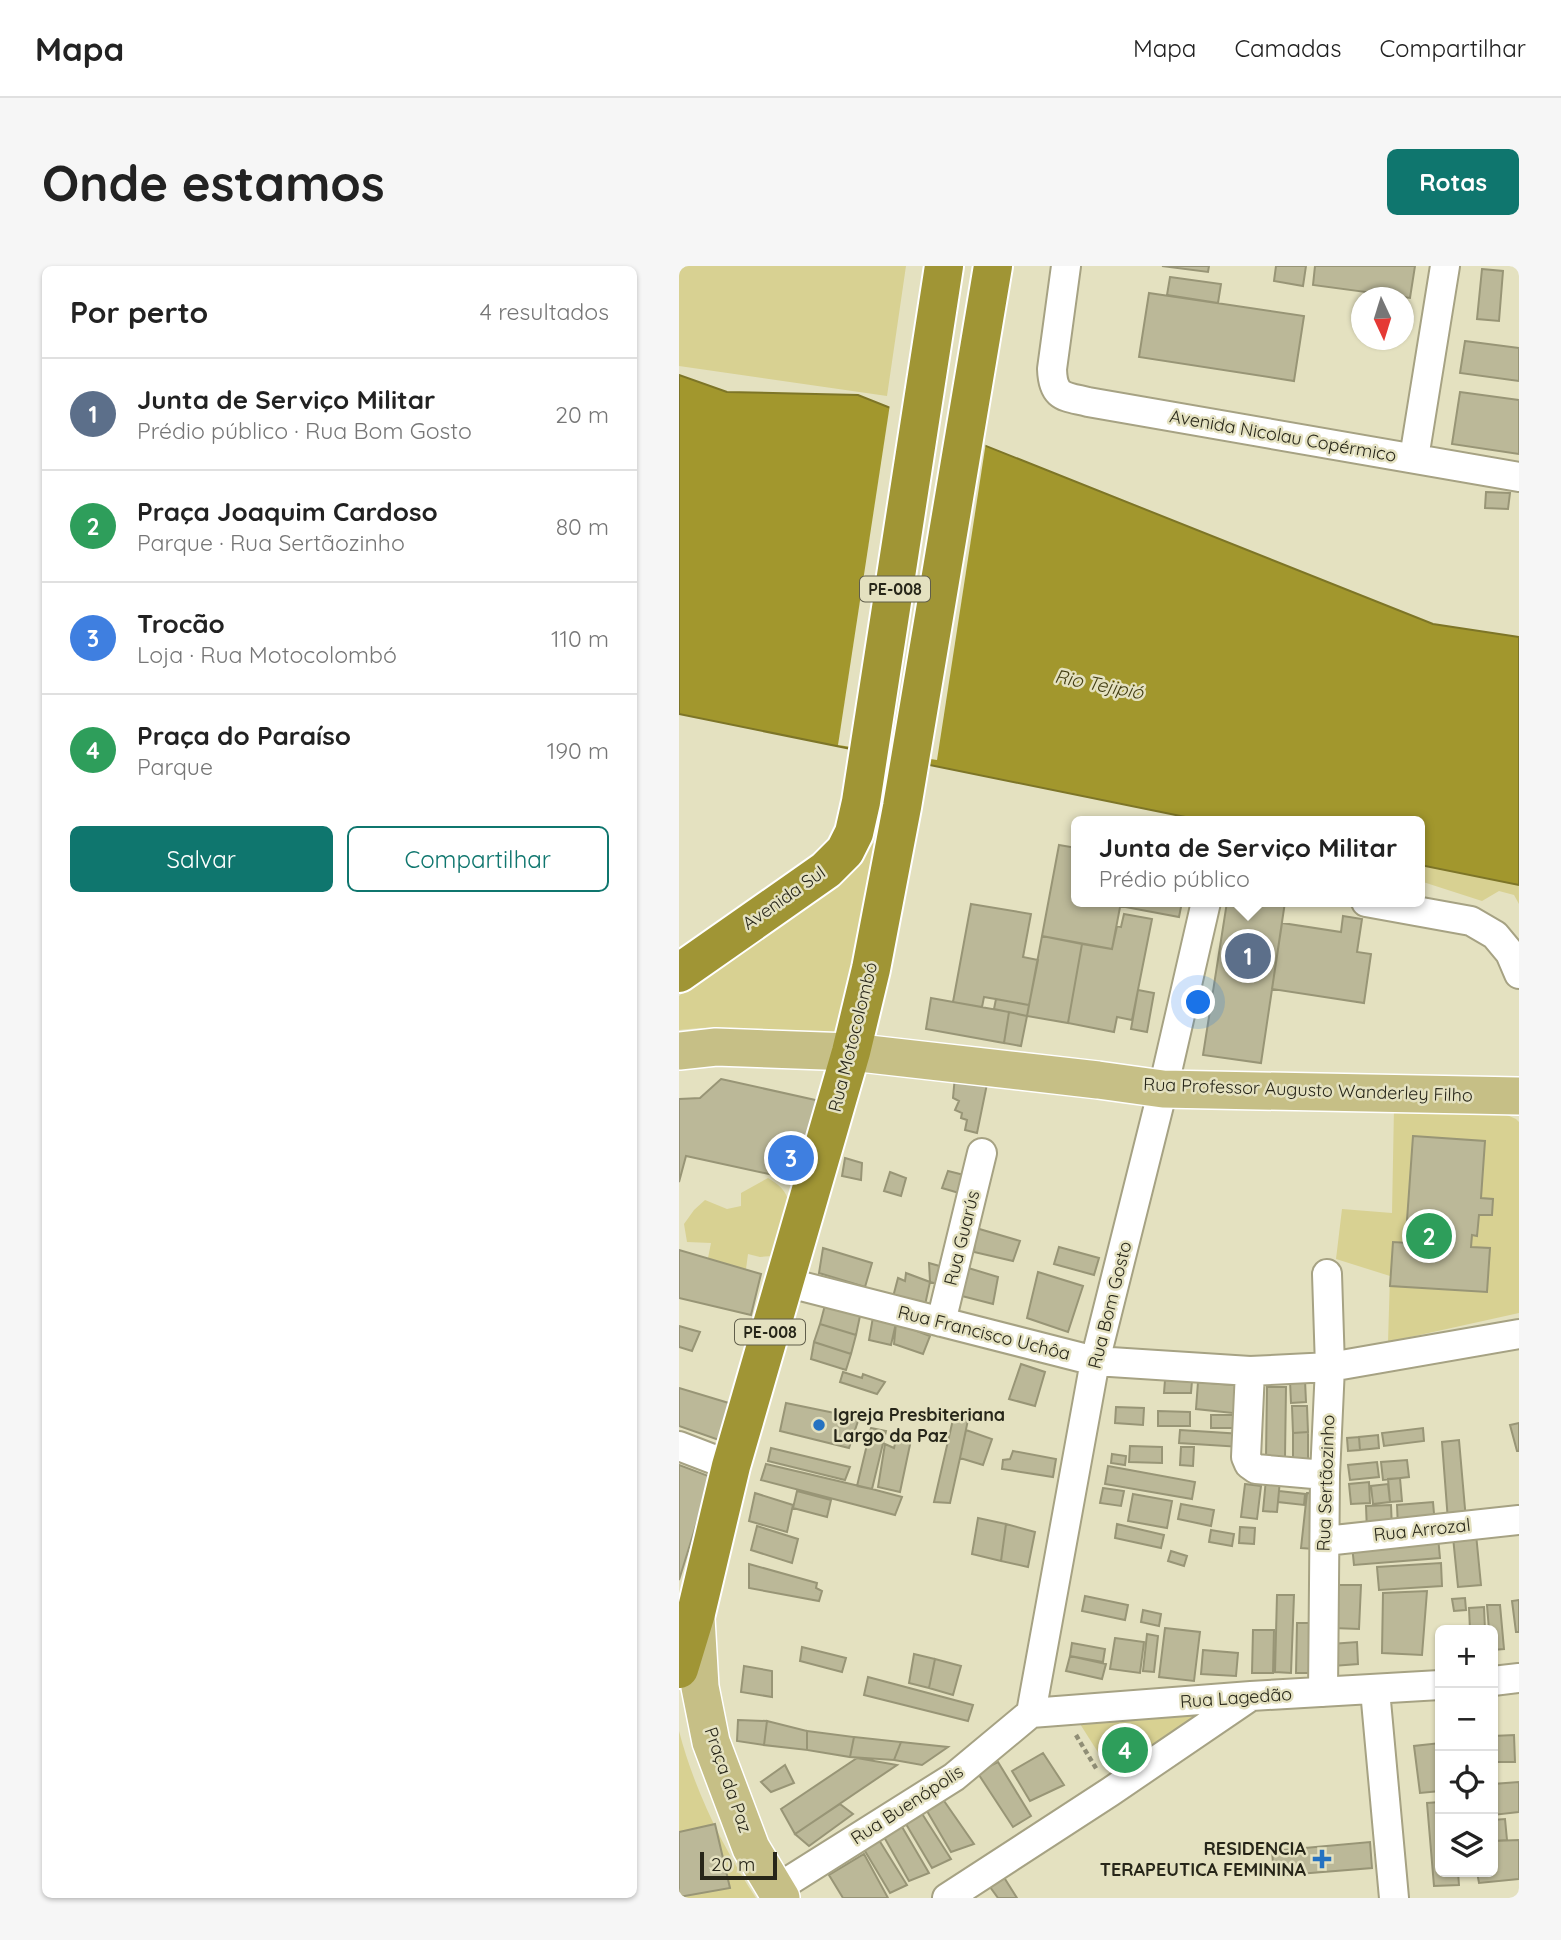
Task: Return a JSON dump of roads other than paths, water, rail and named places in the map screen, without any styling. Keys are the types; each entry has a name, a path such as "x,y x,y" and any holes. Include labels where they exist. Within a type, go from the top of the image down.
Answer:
{"highway":[{"name":"Avenida Sul","path":"679,973 826,870 845,851 854,833 944,266"},
{"name":"Rua Motocolombó","path":"679,1669 696,1613 731,1466 851,1052 871,970 902,807 993,266"}],"main road":[{"name":"Rua Professor Augusto Wanderley Filho","path":"679,1051 716,1047 851,1052 1163,1089 1519,1096"},
{"name":"Praça da Paz","path":"696,1613 701,1687 711,1742 751,1848 778,1893"}],"street":[{"name":"Avenida Nicolau Copérmico","path":"1066,266 1052,369 1053,385 1060,395 1519,477"},
{"path":"1414,458 1445,266"},
{"name":"Rua Bom Gosto","path":"1031,1713 1095,1361 1163,1089 1205,907"},
{"path":"1394,907 1471,921 1495,935 1510,953 1519,974"},
{"name":"Rua Guarús","path":"941,1322 982,1153"},
{"name":"Rua Sertãozinho","path":"1323,1692 1325,1475 1330,1367 1327,1274"},
{"name":"Rua Francisco Uchôa","path":"785,1282 1095,1361 1250,1371 1330,1367 1519,1334"},
{"path":"1250,1371 1246,1457 1249,1464 1256,1469 1325,1475"},
{"path":"679,1446 731,1466"},
{"name":"Rua Arrozal","path":"1325,1541 1519,1520"},
{"path":"1498,1680 1519,1678"},
{"name":"Rua Lagedão","path":"1031,1713 1435,1685"},
{"path":"1375,1689 1394,1898"},
{"path":"947,1898 1251,1696"},
{"name":"Rua Buenópolis","path":"778,1893 954,1777 1031,1713"}],"water":[{"name":"Rio Tejipió","path":"679,375 727,392 858,395 1433,624 1519,637 1519,885 1425,866 1425,816 1180,816 679,714"}],"place":[{"name":"Junta de Serviço Militar","path":"1248,956"},
{"name":"Trocão","path":"791,1158"},
{"name":"Praça Joaquim Cardoso","path":"1429,1236"},
{"name":"Igreja Presbiteriana Largo da Paz","path":"819,1425"},
{"name":"Praça do Paraíso","path":"1125,1750"},
{"name":"RESIDENCIA TERAPEUTICA FEMININA","path":"1322,1859"}]}
